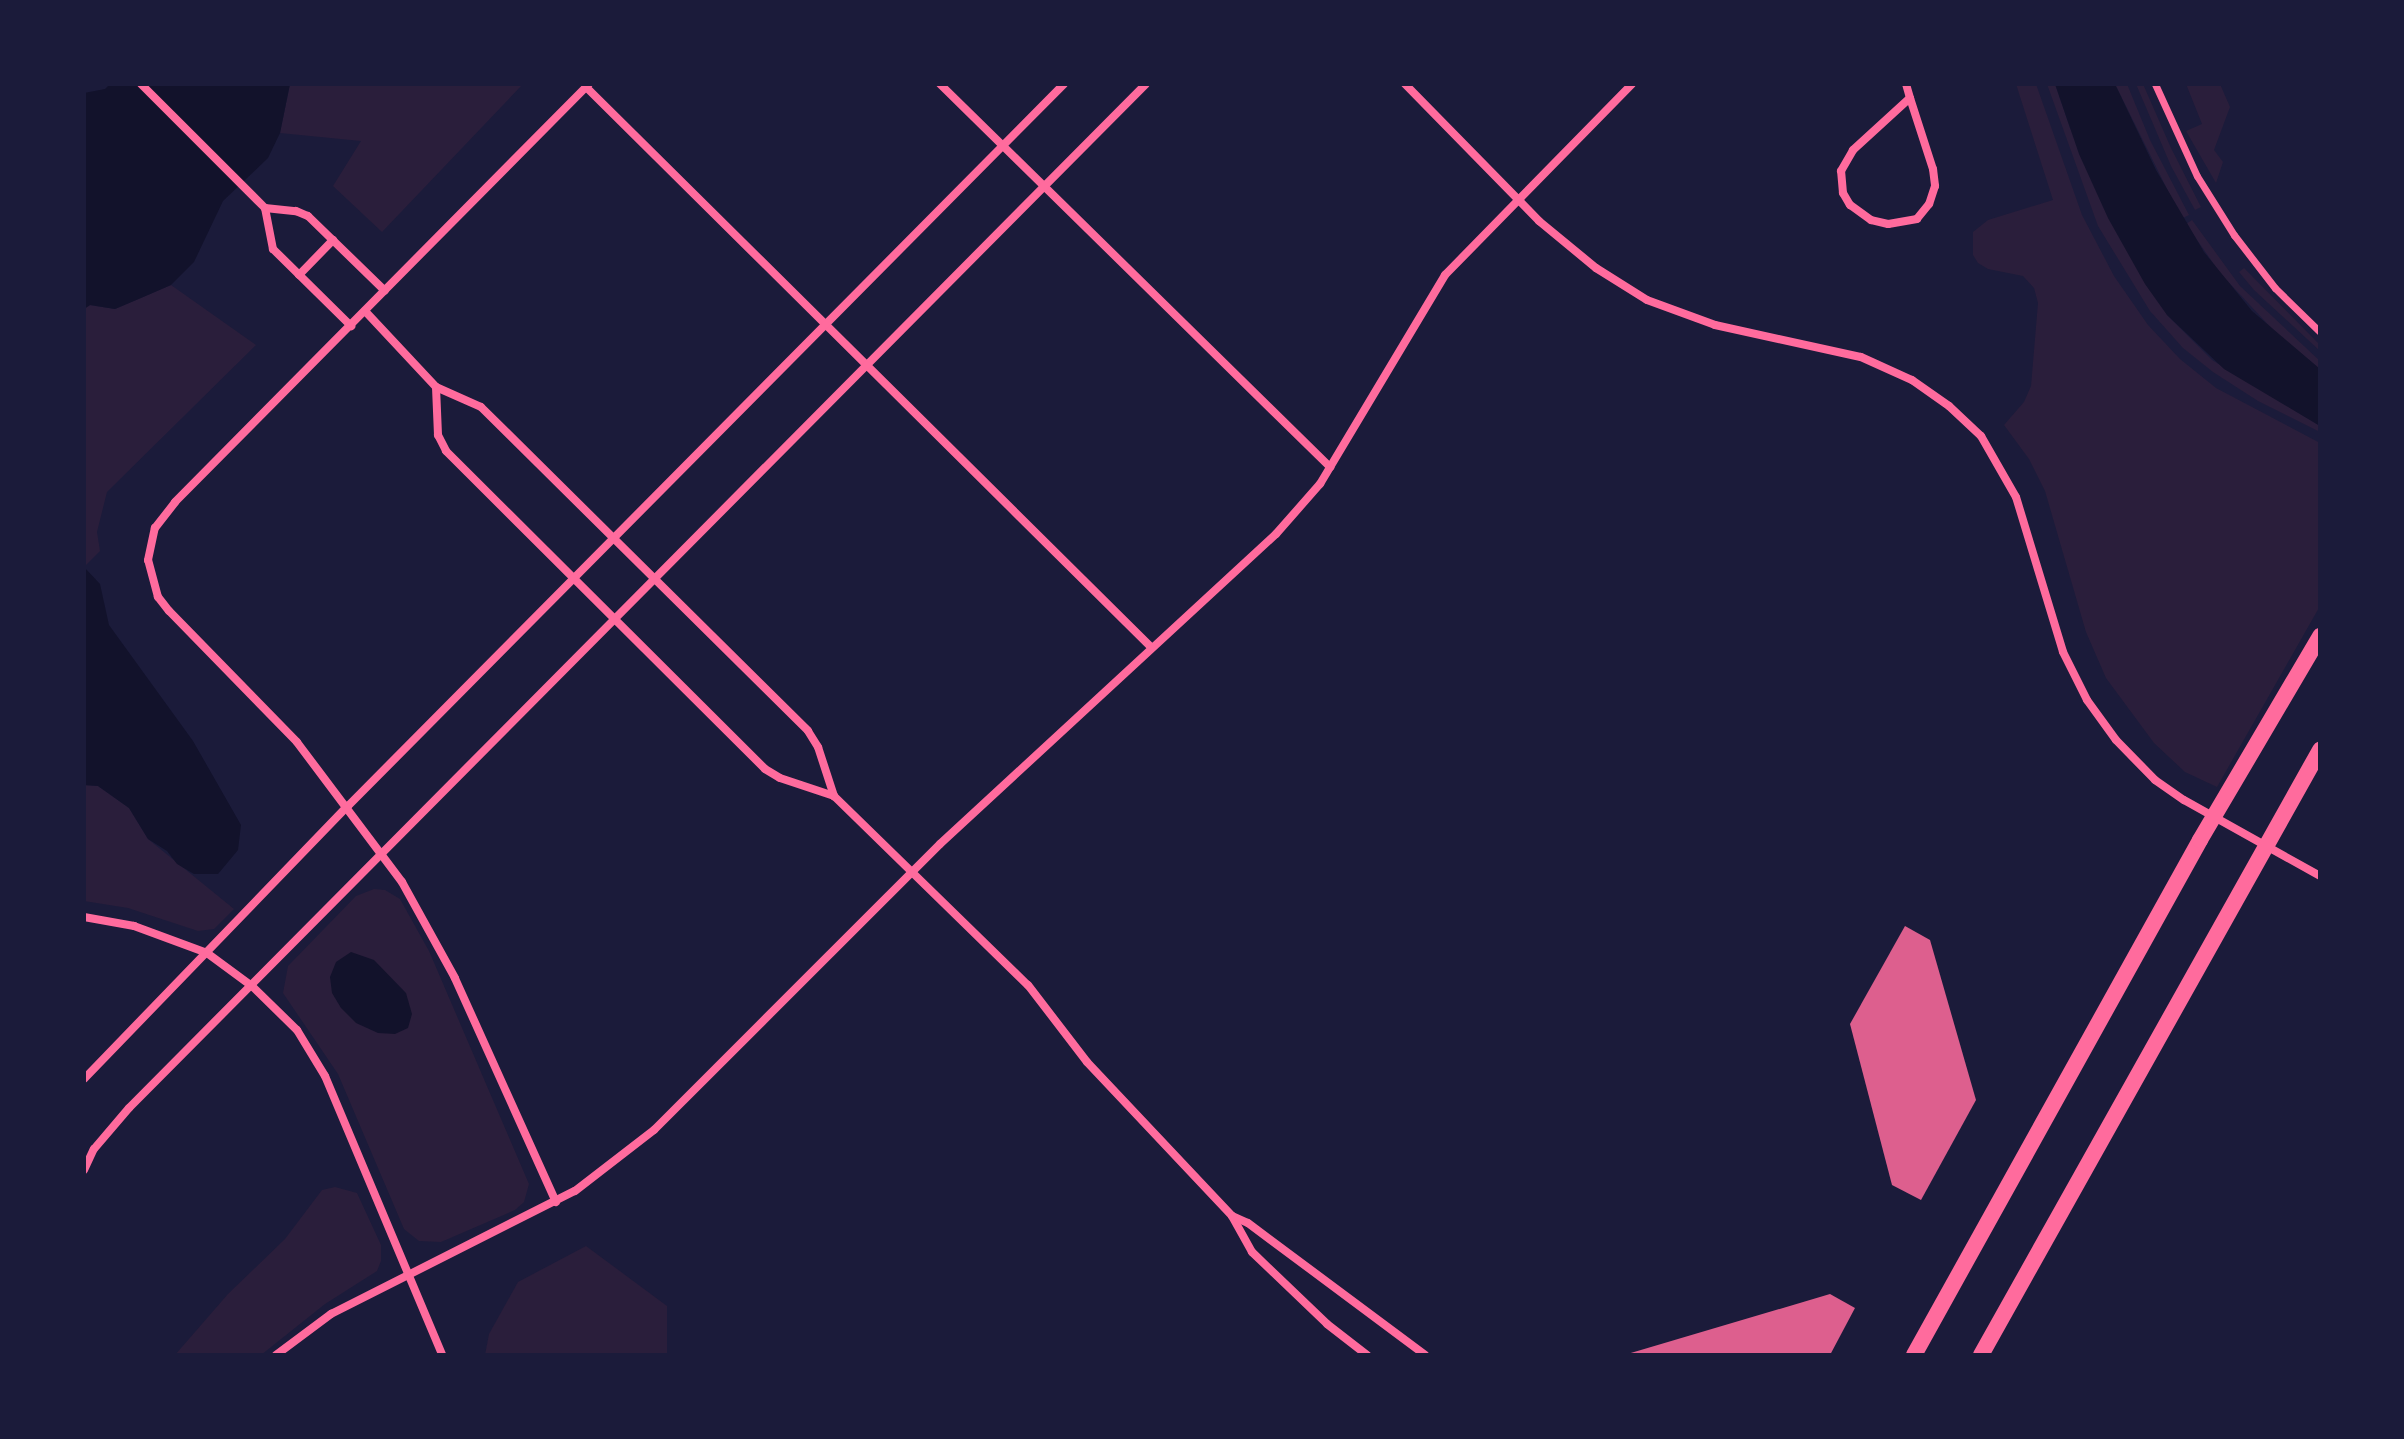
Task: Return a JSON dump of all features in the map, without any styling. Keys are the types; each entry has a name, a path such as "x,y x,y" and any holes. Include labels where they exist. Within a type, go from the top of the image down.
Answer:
{"main road":[{"path":"1914,1355 2213,817 2320,636"},
{"path":"1981,1355 2320,750"}],"street":[{"path":"141,84 265,208 302,213 385,291"},
{"path":"940,84 1330,467"},
{"path":"84,1079 143,1014 207,953 348,806 1064,84"},
{"path":"84,1170 94,1149 129,1108 1146,84"},
{"path":"1405,84 1518,200 1582,257 1647,300 1715,325 1874,362 1926,388 1963,417 1981,436 2016,497 2051,617 2087,700 2116,740 2155,780 2213,817 2320,876"},
{"path":"276,1355 331,1314 556,1202 598,1176 648,1136 910,874 1151,647 1267,543 1320,484 1434,291 1461,258 1632,84"},
{"path":"1906,84 1933,169 1934,192 1917,219 1895,224 1879,223 1850,205 1843,193 1841,171 1853,150 1910,98"},
{"path":"2155,84 2187,157 2227,225 2275,288 2320,332"},
{"path":"556,1202 438,944 383,854 282,725 169,611 158,597 148,560 155,528 165,513 588,85 1151,647"},
{"path":"265,208 271,244 351,326"},
{"path":"299,275 333,240"},
{"path":"365,311 436,387 481,407 812,735 834,796 910,874 1035,993 1087,1062 1232,1216 1252,1252 1317,1315 1367,1355"},
{"path":"436,387 442,446 765,769 780,778 834,796"},
{"path":"84,917 134,926 207,953 252,986 297,1030 317,1060 442,1355"},
{"path":"1232,1216 1248,1223 1425,1355"},
{"path":"1403,1355 1410,1346"}],"shaded area":[{"path":"110,84 290,84 280,133 268,158 223,201 194,262 171,285 141,298 115,309 90,305 84,309 84,93 105,89"},
{"path":"290,84 523,84 382,232 333,186 361,141 280,133"},
{"path":"2016,84 2036,84 2082,215 2114,276 2148,325 2180,359 2216,388 2320,443 2320,606 2217,787 2185,772 2154,743 2106,678 2086,632 2045,491 2029,459 2004,425 2024,402 2031,386 2038,303 2034,288 2023,276 1988,269 1978,263 1973,255 1973,232 1988,220 2053,200"},
{"path":"2047,84 2055,84 2070,128 2167,315 2212,360 2320,426 2320,432 2258,401 2213,372 2183,348 2150,311 2098,226"},
{"path":"2055,84 2115,84 2156,170 2204,252 2252,311 2320,369 2320,426 2224,369 2167,315 2145,284 2108,218 2079,154"},
{"path":"2115,84 2127,84 2150,140 2189,215 2183,218 2173,201"},
{"path":"2136,84 2143,84 2201,207 2195,210 2171,166"},
{"path":"2186,84 2220,84 2230,107 2214,150 2223,162 2216,183 2186,131 2202,124"},
{"path":"2192,220 2240,286 2320,361 2320,369 2276,333 2220,273 2186,224"},
{"path":"2244,268 2320,345 2320,351 2254,290 2239,272"},
{"path":"171,285 256,345 107,492 97,532 100,551 84,567 84,309 90,305 115,309"},
{"path":"84,567 100,584 109,625 193,741 241,825 238,850 218,874 194,874 177,864 167,851 148,839 129,808 98,786 84,785"},
{"path":"84,785 98,786 129,808 148,839 234,909 214,929 198,931 128,908 84,901"},
{"path":"374,889 385,890 400,899 429,951 529,1184 524,1202 515,1210 441,1242 419,1241 404,1229 338,1074 283,993 288,966 356,896"},
{"path":"351,952 374,960 406,993 412,1014 408,1028 395,1034 378,1033 356,1023 341,1008 332,993 330,977 336,962"},
{"path":"335,1187 357,1193 381,1245 381,1261 377,1271 325,1304 261,1355 175,1355 228,1294 285,1239 322,1190"},
{"path":"586,1246 667,1306 667,1355 485,1355 489,1334 518,1282"}],"building":[{"path":"1905,926 1930,940 1976,1100 1921,1200 1892,1185 1850,1024"},
{"path":"1830,1294 1855,1308 1830,1355 1624,1355"}]}
